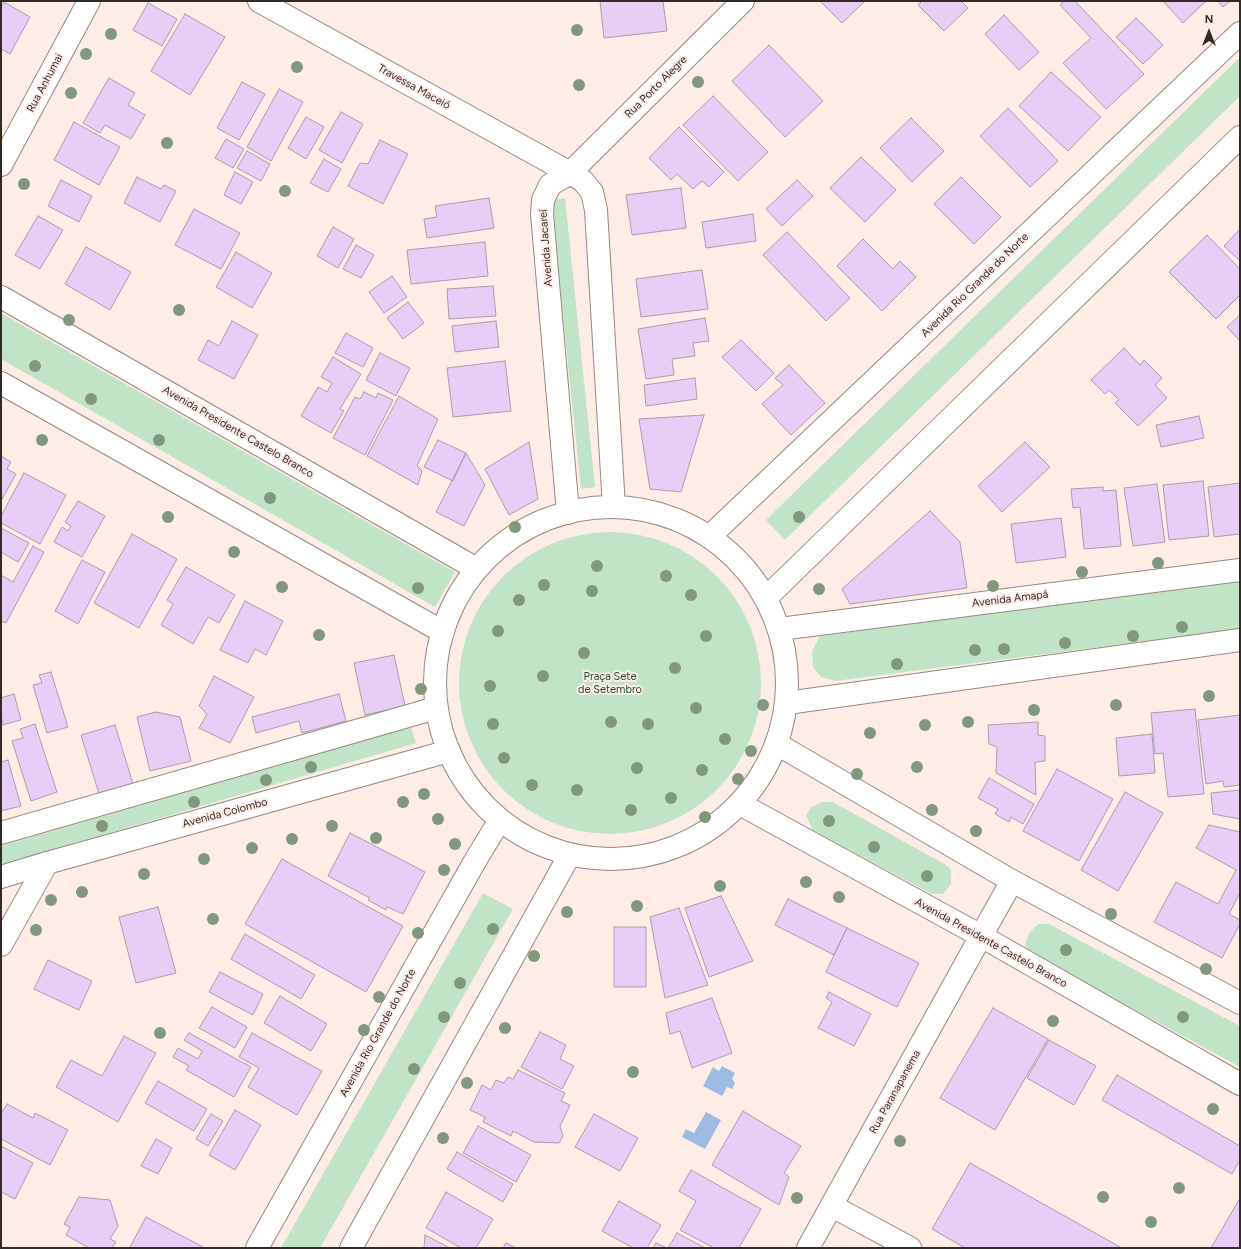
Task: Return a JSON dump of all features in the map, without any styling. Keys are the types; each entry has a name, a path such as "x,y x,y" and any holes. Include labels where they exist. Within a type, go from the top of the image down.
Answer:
{"street":[{"name":"Rua Anhumai","path":"1,165 89,1"},
{"name":"Travessa Maceió","path":"258,1 570,173"},
{"name":"Rua Porto Alegre","path":"570,173 743,1"},
{"name":"Avenida Rio Grande do Norte","path":"709,537 1240,33"},
{"path":"766,598 1240,137"},
{"path":"570,173 583,181 592,192 596,210 614,508"},
{"name":"Avenida Jacareí","path":"568,513 542,214 543,200 550,184 570,173"},
{"name":"Avenida Presidente Castelo Branco","path":"1,297 475,568"},
{"path":"1,384 443,632"},
{"path":"591,508 614,508 647,511 679,521 709,537 731,554 750,575 766,598 780,629 788,674 787,703 777,744 767,766 755,786 740,804 717,824 690,840 661,851 631,858 569,856 553,851 519,833 500,820 475,794 462,777 448,751 436,708 436,660 443,632 457,598 475,568 520,532 543,521 591,508"},
{"name":"Avenida Amapá","path":"780,629 1240,570"},
{"path":"787,703 1240,640"},
{"path":"1,833 436,708"},
{"path":"777,744 1012,881 1240,1003"},
{"name":"Avenida Colombo","path":"1,877 46,863 448,751"},
{"name":"Avenida Presidente Castelo Branco","path":"740,804 981,936 1240,1084"},
{"name":"Avenida Rio Grande do Norte","path":"257,1248 475,861 500,820"},
{"path":"351,1248 569,856"},
{"path":"1,945 46,863"},
{"name":"Rua Paranapanema","path":"808,1248 1012,881"},
{"path":"832,1206 910,1248"}],"green space":[{"path":"1240,57 1240,96 785,540 766,520"},
{"path":"565,198 595,487 581,489 551,200"},
{"path":"1,313 455,572 435,607 1,359"},
{"name":"Praça Sete de Setembro","path":"610,532 639,535 668,543 694,557 717,576 736,599 750,625 758,654 761,683 758,712 750,741 736,767 717,790 694,809 668,823 639,831 610,834 581,831 552,823 526,809 503,790 484,767 470,741 462,712 459,683 462,654 470,625 484,599 503,576 526,557 552,543 581,535"},
{"path":"1240,581 1240,629 835,681 821,677 813,667 812,651 820,636"},
{"path":"411,727 416,743 1,865 1,846"},
{"path":"822,802 833,802 946,865 951,870 951,884 943,894 932,894 813,831 806,816 811,807"},
{"path":"483,893 513,909 320,1248 281,1248"},
{"path":"1038,924 1049,924 1240,1026 1240,1067 1030,953 1025,945 1029,933"}],"water":[{"path":"722,1066 735,1073 732,1079 735,1083 732,1089 727,1087 722,1096 703,1086 713,1067 719,1071"},
{"path":"706,1112 721,1120 705,1149 682,1137 686,1129 694,1133"}],"building":[{"path":"600,1 663,1 667,31 604,38"},
{"path":"820,1 865,1 842,23"},
{"path":"922,1 961,1 968,8 944,31 918,5"},
{"path":"1064,1 1075,1 1144,74 1106,109 1063,63 1091,38 1060,5"},
{"path":"1163,1 1206,1 1183,23"},
{"path":"1218,1 1230,1 1223,7"},
{"path":"4,2 30,17 10,54 1,49 1,7"},
{"path":"148,3 177,19 162,46 133,30"},
{"path":"185,14 225,37 190,95 151,71"},
{"path":"1004,15 1039,52 1019,70 985,34"},
{"path":"1136,18 1163,45 1143,64 1116,37"},
{"path":"769,45 823,101 785,137 732,81"},
{"path":"1051,72 1101,117 1068,151 1019,106"},
{"path":"109,78 135,93 128,105 145,115 131,139 105,125 100,133 83,123"},
{"path":"242,82 265,94 239,140 217,128"},
{"path":"279,89 303,102 271,161 247,147"},
{"path":"713,96 768,152 738,181 683,125"},
{"path":"1008,108 1058,161 1030,187 980,136"},
{"path":"341,112 363,124 342,163 319,150"},
{"path":"306,117 324,127 306,159 288,148"},
{"path":"911,118 944,151 912,182 880,148"},
{"path":"74,122 120,147 99,185 54,160"},
{"path":"679,127 724,172 709,187 702,181 693,189 677,174 671,180 649,158"},
{"path":"226,139 244,149 233,168 215,158"},
{"path":"380,140 408,154 383,204 348,186 360,163 368,164"},
{"path":"247,151 270,164 261,181 237,168"},
{"path":"861,157 896,190 865,222 830,188"},
{"path":"324,159 341,169 328,192 310,183"},
{"path":"235,172 253,182 241,204 224,195"},
{"path":"137,177 161,189 164,185 176,191 160,222 124,203"},
{"path":"961,177 1001,217 974,244 934,204"},
{"path":"61,180 92,196 79,222 48,206"},
{"path":"797,180 813,196 782,226 766,209"},
{"path":"681,188 686,228 632,235 626,195"},
{"path":"489,198 494,228 427,238 424,219 437,217 435,206"},
{"path":"194,209 240,233 221,269 175,245"},
{"path":"753,214 756,241 706,248 702,222"},
{"path":"38,216 63,230 40,269 15,255"},
{"path":"333,227 354,239 338,268 317,256"},
{"path":"1240,229 1240,261 1224,246"},
{"path":"787,232 850,298 826,321 763,255"},
{"path":"1207,235 1240,269 1240,295 1216,319 1169,272"},
{"path":"863,239 893,269 900,261 916,277 882,311 837,266"},
{"path":"485,242 488,276 411,284 407,250"},
{"path":"356,245 374,255 361,278 343,269"},
{"path":"86,247 131,272 110,310 65,284"},
{"path":"236,252 272,273 252,308 216,287"},
{"path":"702,270 708,309 641,317 636,279"},
{"path":"392,276 407,297 384,313 369,292"},
{"path":"493,286 496,316 449,319 447,289"},
{"path":"408,302 424,323 403,339 387,318"},
{"path":"1240,315 1240,341 1227,327"},
{"path":"705,318 709,341 693,343 695,356 672,359 674,375 646,379 638,329"},
{"path":"232,321 258,335 234,379 198,360 208,340 219,346"},
{"path":"496,321 499,347 455,352 452,326"},
{"path":"346,333 373,348 363,367 335,353"},
{"path":"741,340 774,373 756,391 722,357"},
{"path":"1124,348 1140,365 1144,360 1162,378 1155,385 1167,398 1138,426 1115,403 1119,400 1109,390 1105,394 1091,380"},
{"path":"380,353 410,368 396,396 366,380"},
{"path":"333,357 361,374 340,409 344,411 331,433 301,416 318,387 327,392 332,383 321,377"},
{"path":"505,361 511,411 453,417 447,368"},
{"path":"789,365 825,403 791,435 762,404 783,385 775,378"},
{"path":"695,378 697,399 646,406 644,385"},
{"path":"364,392 376,398 378,393 393,400 365,455 333,438 355,397 360,399"},
{"path":"399,396 438,419 417,466 422,471 418,485 367,456"},
{"path":"704,415 681,492 650,489 639,419"},
{"path":"1199,416 1204,438 1161,447 1156,425"},
{"path":"438,440 466,453 453,481 424,467"},
{"path":"529,442 538,499 509,515 485,469"},
{"path":"1025,442 1050,467 1002,512 978,486"},
{"path":"466,453 485,485 464,526 436,512"},
{"path":"1,456 11,462 7,469 16,474 1,501"},
{"path":"24,473 66,495 40,544 1,523 1,516"},
{"path":"1203,481 1209,536 1169,540 1163,485"},
{"path":"1240,483 1240,534 1214,537 1208,487"},
{"path":"1157,484 1165,542 1133,546 1124,488"},
{"path":"1103,487 1103,491 1116,490 1121,546 1084,549 1080,507 1073,508 1071,489"},
{"path":"78,501 105,516 82,557 54,542 62,527 68,531 71,526 65,522"},
{"path":"930,511 960,542 967,588 850,604 842,589"},
{"path":"1061,518 1066,557 1016,563 1011,524"},
{"path":"1,528 29,543 18,562 1,552"},
{"path":"132,534 177,559 139,628 94,603"},
{"path":"33,546 44,552 6,623 1,621 1,575 13,582"},
{"path":"82,560 105,572 78,624 55,611"},
{"path":"186,567 235,595 219,623 208,617 193,644 161,625 173,604 167,600"},
{"path":"245,601 283,621 266,655 255,649 248,663 220,650"},
{"path":"394,655 405,706 365,715 354,663"},
{"path":"51,672 68,727 47,733 33,685 42,683 39,675"},
{"path":"214,676 254,697 230,743 199,728 207,714 199,706"},
{"path":"14,694 21,720 2,725 1,698"},
{"path":"339,694 346,721 302,733 299,721 256,733 252,717"},
{"path":"1195,709 1204,794 1168,797 1163,753 1155,754 1151,713"},
{"path":"156,712 180,717 191,761 150,771 137,717"},
{"path":"1240,715 1240,785 1224,787 1223,781 1206,784 1198,720"},
{"path":"1038,722 1038,735 1045,736 1045,761 1035,762 1036,795 996,773 997,747 989,744 988,725"},
{"path":"35,724 57,792 31,801 12,741 23,738 20,729"},
{"path":"115,725 133,784 99,794 81,735"},
{"path":"1152,734 1155,773 1119,776 1116,738"},
{"path":"8,760 21,806 1,811 1,762"},
{"path":"1057,769 1113,799 1079,861 1023,831"},
{"path":"989,778 1034,804 1023,824 1011,817 1009,822 995,814 998,809 978,798"},
{"path":"1240,790 1240,819 1213,814 1211,793"},
{"path":"1125,792 1163,813 1118,891 1081,870"},
{"path":"1209,825 1240,832 1240,893 1229,914 1240,920 1240,924 1222,958 1154,922 1176,882 1218,904 1236,870 1196,848"},
{"path":"350,833 425,872 403,914 387,907 386,910 368,900 370,898 328,876"},
{"path":"282,859 403,926 366,992 245,924"},
{"path":"721,896 753,961 709,977 685,908"},
{"path":"788,899 847,928 834,955 775,925"},
{"path":"158,907 176,973 136,983 119,917"},
{"path":"679,908 708,985 665,998 650,917"},
{"path":"614,927 646,927 646,987 614,987"},
{"path":"847,928 919,963 897,1007 826,972"},
{"path":"245,934 315,975 301,999 231,959"},
{"path":"48,960 92,981 79,1010 34,989"},
{"path":"220,972 263,994 253,1015 209,992"},
{"path":"829,992 871,1014 854,1046 818,1028 832,1002 826,998"},
{"path":"280,996 327,1024 311,1051 264,1023"},
{"path":"712,998 732,1053 692,1068 680,1031 670,1034 666,1013"},
{"path":"212,1007 247,1027 235,1048 199,1028"},
{"path":"993,1008 1048,1039 995,1130 940,1098"},
{"path":"540,1032 566,1045 560,1059 574,1066 562,1089 521,1067"},
{"path":"189,1033 251,1067 234,1097 186,1070 189,1066 173,1057 178,1048 198,1059 202,1051 184,1040"},
{"path":"252,1033 322,1071 297,1115 248,1087 259,1068 239,1057"},
{"path":"124,1036 156,1053 118,1122 56,1087 71,1060 102,1076"},
{"path":"1049,1040 1096,1066 1074,1105 1027,1078"},
{"path":"518,1070 565,1093 561,1101 570,1105 560,1126 563,1136 559,1143 534,1142 513,1131 511,1136 483,1122 485,1117 470,1110 482,1085 491,1090 496,1080 504,1083 508,1077 513,1079"},
{"path":"1117,1075 1240,1146 1240,1160 1232,1174 1102,1100"},
{"path":"158,1081 207,1109 194,1131 145,1103"},
{"path":"7,1104 33,1118 35,1113 68,1130 50,1165 1,1139 1,1114"},
{"path":"235,1110 261,1125 235,1170 209,1155"},
{"path":"743,1111 801,1146 784,1173 789,1177 779,1205 712,1165"},
{"path":"211,1114 223,1121 208,1146 196,1139"},
{"path":"594,1114 638,1138 620,1171 575,1147"},
{"path":"478,1126 531,1155 516,1182 463,1153"},
{"path":"156,1139 172,1148 158,1174 141,1166"},
{"path":"1,1146 33,1163 15,1199 1,1192"},
{"path":"457,1152 513,1184 503,1202 447,1169"},
{"path":"970,1163 1122,1248 965,1248 932,1229"},
{"path":"691,1170 761,1209 739,1248 714,1248 680,1230 696,1201 679,1191"},
{"path":"446,1192 493,1219 476,1248 461,1248 426,1228"},
{"path":"79,1197 110,1200 118,1226 110,1239 116,1242 112,1248 89,1248 66,1235 70,1227 64,1224"},
{"path":"1240,1198 1240,1248 1211,1248"},
{"path":"619,1201 661,1225 647,1248 633,1248 602,1231"},
{"path":"146,1217 205,1248 130,1247"},
{"path":"677,1233 705,1248 668,1248"},
{"path":"425,1235 450,1248 424,1248"},
{"path":"506,1243 516,1248 503,1248"},
{"path":"656,1243 667,1248 653,1248"}]}
